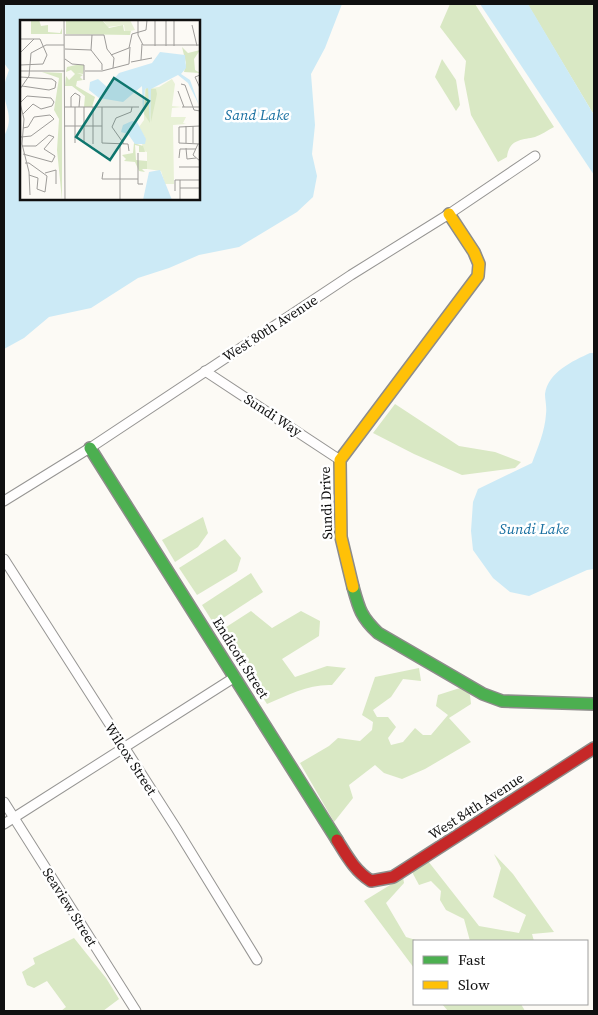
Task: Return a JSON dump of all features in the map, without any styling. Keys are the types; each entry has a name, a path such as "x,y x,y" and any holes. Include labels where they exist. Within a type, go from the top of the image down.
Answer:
{"street":[{"name":"West 80th Avenue","path":"4,501 90,448 343,280 449,214 535,156"},
{"name":"Sundi Drive","path":"449,214 474,252 479,264 478,276 340,460 341,537 358,605 366,622 378,633 483,694 502,701 594,704"},
{"name":"Sundi Way","path":"205,371 340,460"},
{"name":"Endicott Street","path":"90,448 351,863 361,875 371,881"},
{"name":"Wilcox Street","path":"4,559 176,828 257,960"},
{"path":"4,824 235,677"},
{"name":"West 84th Avenue","path":"371,881 393,877 594,748"},
{"name":"Seaview Street","path":"4,802 136,1011"}],"green space":[{"path":"450,4 475,4 554,127 537,136 517,141 510,147 507,157 498,162 471,115 464,79 466,61 440,27"},
{"path":"594,4 594,115 528,5"},
{"path":"442,59 456,80 460,105 456,111 435,77"},
{"path":"395,404 459,446 495,452 521,462 515,468 462,475 414,454 373,433"},
{"path":"203,517 208,533 198,547 175,562 162,540"},
{"path":"225,539 241,558 237,571 197,595 179,568"},
{"path":"251,573 263,592 214,624 202,605"},
{"path":"251,611 272,628 301,611 320,621 319,636 282,659 295,677 327,666 346,668 332,685 307,688 267,704 220,631"},
{"path":"419,668 421,681 403,679 391,697 373,710 377,717 388,717 396,727 388,738 391,745 403,742 415,728 423,735 431,735 448,715 436,706 438,695 463,687 470,695 471,704 449,718 471,742 425,769 402,779 384,773 375,765 349,785 353,798 334,822 300,763 329,746 338,738 360,741 372,730 373,722 362,715 375,677"},
{"path":"494,854 513,874 554,932 532,934 534,940 470,940 464,919 446,910 440,900 441,891 431,881 419,885 412,872 428,861 479,926 519,933 526,915 493,897 501,868"},
{"path":"403,877 404,883 386,903 406,937 416,940 413,940 413,967 364,901"},
{"path":"74,938 106,978 119,999 103,1011 61,1011 66,1007 47,981 34,988 27,985 22,972 35,964 33,958"},
{"path":"443,1005 522,1005 525,1011 448,1011"}],"water":[{"name":"Sand Lake","path":"4,4 342,4 325,48 311,74 315,125 312,154 317,176 313,197 297,212 239,247 199,255 169,268 138,278 91,308 49,317 24,338 4,349 4,136 9,123 9,117 4,89 9,70 4,63"},
{"path":"480,4 528,4 594,115 594,175"},
{"name":"Sundi Lake","path":"590,353 594,353 594,569 587,570 529,596 510,592 493,578 473,550 471,531 473,502 478,489 532,463 544,427 547,386 562,368"}],"traffic: fast":[{"path":"90,448 337,840"},
{"path":"353,587 361,612 378,633 483,694 502,701 594,704"}],"traffic: slow":[{"path":"353,587 341,537 340,460 478,276 479,264 474,252 449,214"}],"traffic: jam":[{"path":"337,840 356,868 371,881 393,877 594,748"}]}
